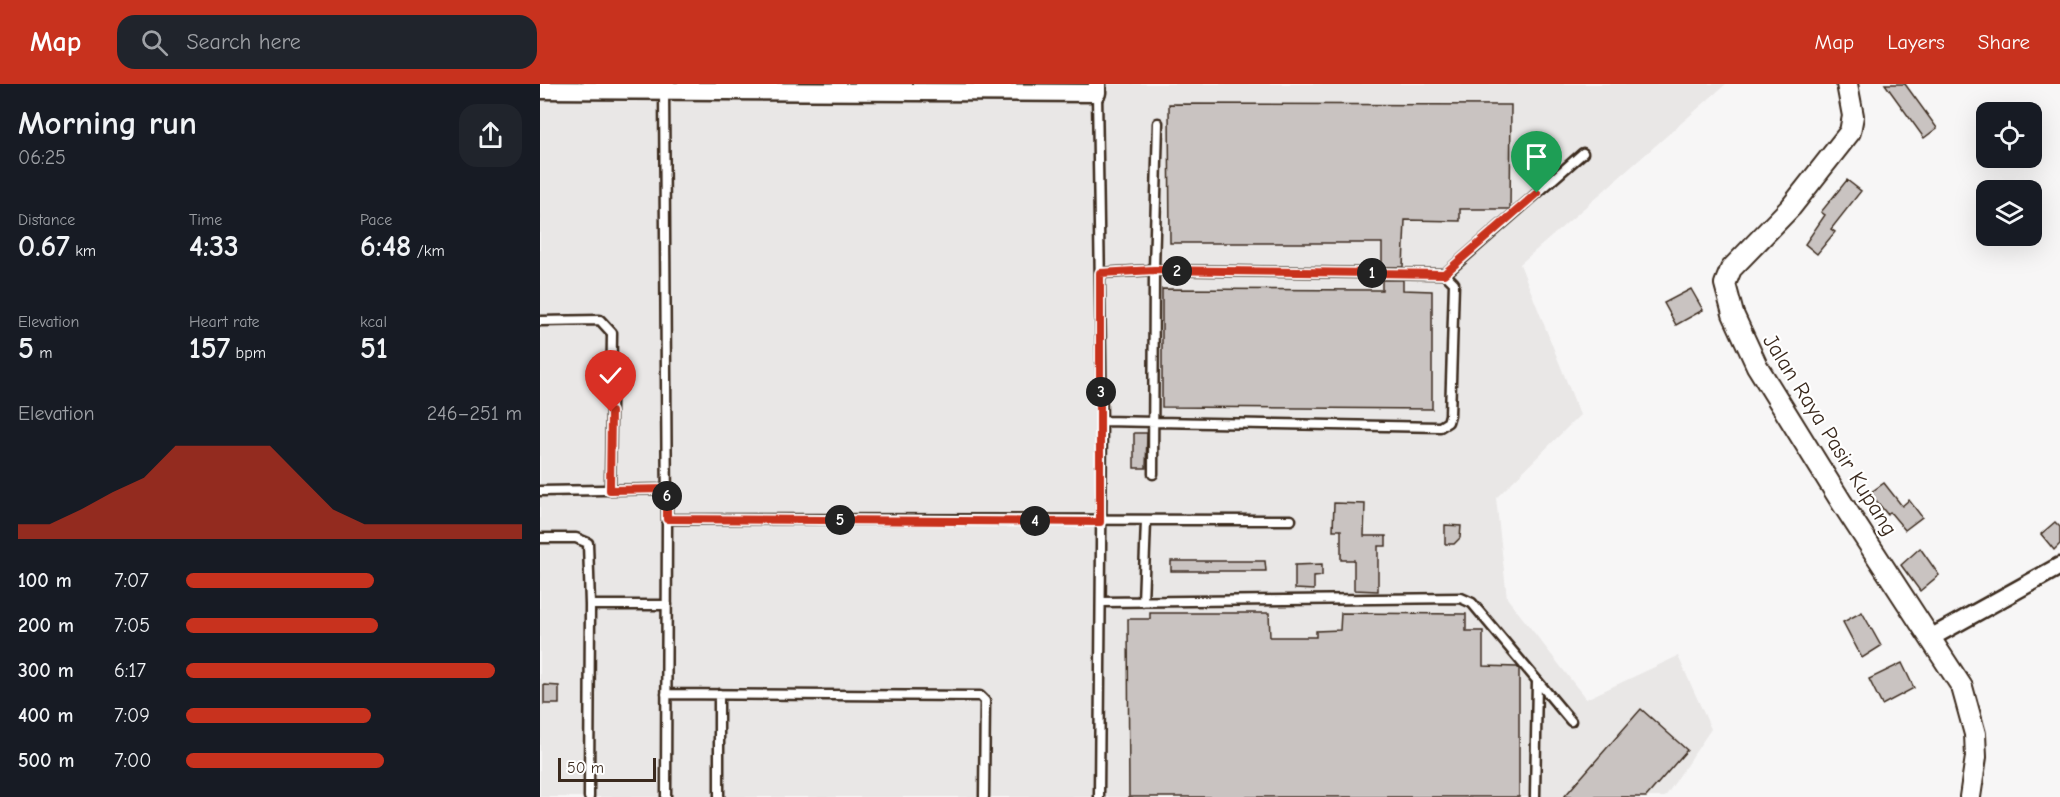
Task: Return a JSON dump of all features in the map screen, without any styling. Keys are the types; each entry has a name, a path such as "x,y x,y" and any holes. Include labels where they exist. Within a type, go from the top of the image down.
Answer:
{"street":[{"name":"Jalan Raya Pasir Kupang","path":"1848,84 1854,116 1850,132 1791,207 1731,269 1725,284 1733,314 1757,366 1842,503 1932,637 1962,687 1970,710 1976,757 1970,797"},
{"path":"540,90 1097,89"},
{"path":"1932,637 2060,566"}],"lane":[{"path":"664,88 667,489 666,797"},
{"path":"1097,89 1102,421 1099,797"},
{"path":"1153,474 1154,270 1158,123"},
{"path":"1444,274 1583,153"},
{"path":"1100,273 1154,270 1444,274 1454,283 1450,415 1448,422 1440,427 1155,420 1102,421"},
{"path":"540,321 600,320 612,333 610,490"},
{"path":"540,491 667,489"},
{"path":"667,519 1100,522 1290,520"},
{"path":"1143,602 1146,521"},
{"path":"540,538 576,538 588,543 589,797"},
{"path":"1102,602 1461,598 1472,603 1571,721"},
{"path":"590,605 667,605"},
{"path":"1535,797 1537,681"},
{"path":"666,694 980,696 985,701 984,797"},
{"path":"719,694 719,797"}],"shaded area":[{"path":"540,84 1726,84 1520,264 1580,415 1496,498 1507,598 1586,699 1678,656 1711,729 1665,797 540,797"}],"building":[{"path":"1885,84 1905,84 1937,128 1924,138"},
{"path":"1169,104 1511,105 1510,209 1460,209 1460,221 1405,220 1403,267 1382,267 1382,243 1170,243"},
{"path":"1847,180 1861,191 1831,229 1835,232 1817,254 1805,244 1825,215 1821,212"},
{"path":"1382,280 1403,280 1403,290 1432,291 1432,409 1162,407 1162,289 1382,290"},
{"path":"1691,289 1703,310 1676,325 1664,303"},
{"path":"1134,433 1147,433 1146,468 1134,468"},
{"path":"1884,483 1902,506 1909,500 1922,517 1905,530 1890,512 1887,514 1870,493"},
{"path":"1334,503 1365,504 1364,536 1386,536 1386,546 1378,546 1378,591 1354,590 1354,560 1341,560 1341,530 1333,530"},
{"path":"2055,522 2060,527 2060,544 2054,550 2041,534"},
{"path":"1445,525 1461,526 1460,538 1454,544 1445,544"},
{"path":"1920,548 1939,575 1920,591 1901,565"},
{"path":"1171,561 1265,561 1266,571 1171,571"},
{"path":"1322,564 1322,576 1314,577 1314,590 1295,589 1295,565"},
{"path":"1862,612 1881,646 1862,658 1843,622"},
{"path":"1150,613 1269,613 1270,637 1316,637 1316,631 1340,630 1341,613 1466,614 1466,631 1483,631 1483,666 1517,667 1519,669 1519,797 1129,797 1128,619 1150,619"},
{"path":"1902,663 1914,688 1882,705 1869,679"},
{"path":"544,685 559,686 559,704 544,704"},
{"path":"1641,709 1687,750 1646,797 1564,797"}],"route":[{"path":"611,412 610,490 667,489 667,519 1100,522 1102,421 1100,273 1154,270 1444,274 1537,193"}]}
